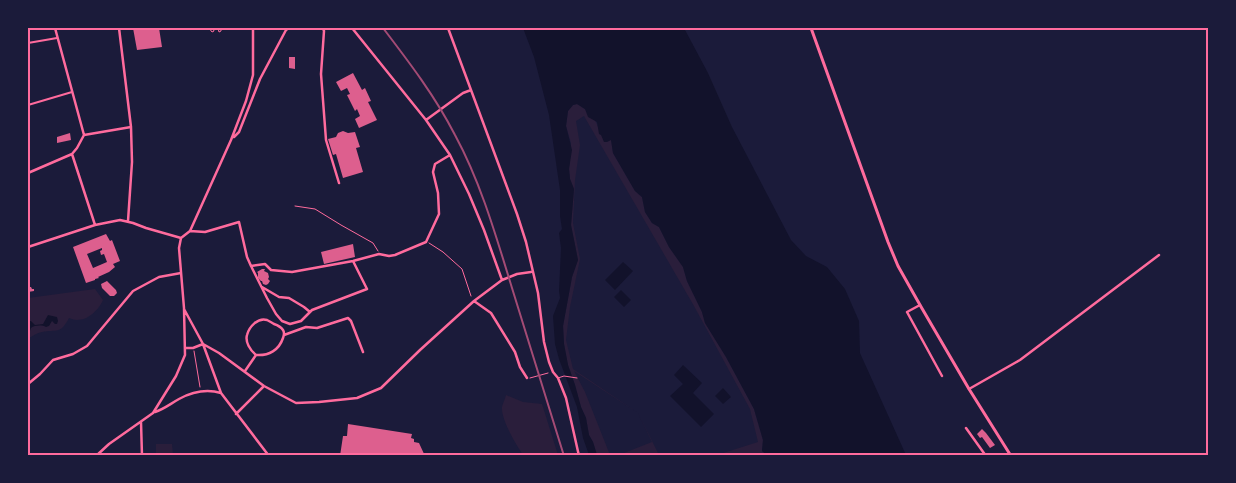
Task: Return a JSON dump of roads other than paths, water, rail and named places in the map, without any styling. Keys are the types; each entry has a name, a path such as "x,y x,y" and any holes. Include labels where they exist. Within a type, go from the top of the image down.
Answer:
{"street":[{"path":"28,174 72,154 84,135 55,28"},
{"path":"119,28 131,127 132,162 128,221"},
{"path":"96,456 125,432 153,413 176,376 185,355 184,308 179,248 181,238 190,231 231,140 246,101 253,75 253,28"},
{"path":"231,140 239,132 260,79 286,30 289,28"},
{"path":"323,28 321,74 326,140 339,183"},
{"path":"352,28 426,120 450,155 469,194 502,280"},
{"path":"448,28 526,242 538,293 544,342 549,362 566,398 579,456"},
{"path":"811,28 898,266 969,389 1011,456"},
{"path":"28,43 58,38"},
{"path":"426,120 463,93 471,90"},
{"path":"28,105 72,92"},
{"path":"84,135 131,127"},
{"path":"72,154 95,225"},
{"path":"251,266 265,264 270,270 292,272 353,261 378,254 395,255 426,242 439,214 438,193 433,172 435,164 450,155"},
{"path":"28,247 114,220 128,221 181,238"},
{"path":"190,231 205,232 240,222 251,266 276,314 282,321 290,324 301,320 312,310 367,289 353,261"},
{"path":"969,389 1020,360 1159,255"},
{"path":"203,344 219,353 264,386 296,403 357,398 381,388 474,301 502,280 517,274 532,272"},
{"path":"28,384 53,360 73,354 87,346 133,291 159,277 181,273"},
{"path":"261,286 279,297 289,298 310,312"},
{"path":"474,301 492,313 515,352 520,367 527,378"},
{"path":"920,305 907,312 942,376"},
{"path":"184,308 203,344 221,393 269,456"},
{"path":"284,335 306,328 317,328 348,318 351,321 363,352"},
{"path":"263,319 281,328 284,335 278,348 262,355 256,355 251,350 246,337 249,329 255,322 263,319"},
{"path":"186,348 193,348 203,344"},
{"path":"245,372 256,355"},
{"path":"236,414 264,386"},
{"path":"153,413 164,410 180,399 200,392 213,391 221,393"},
{"path":"141,422 142,456"},
{"path":"966,428 986,456"}],"lane":[{"path":"558,378 564,376 577,378"}],"railway":[{"path":"383,28 439,107 473,172 494,229 564,456"}]}
